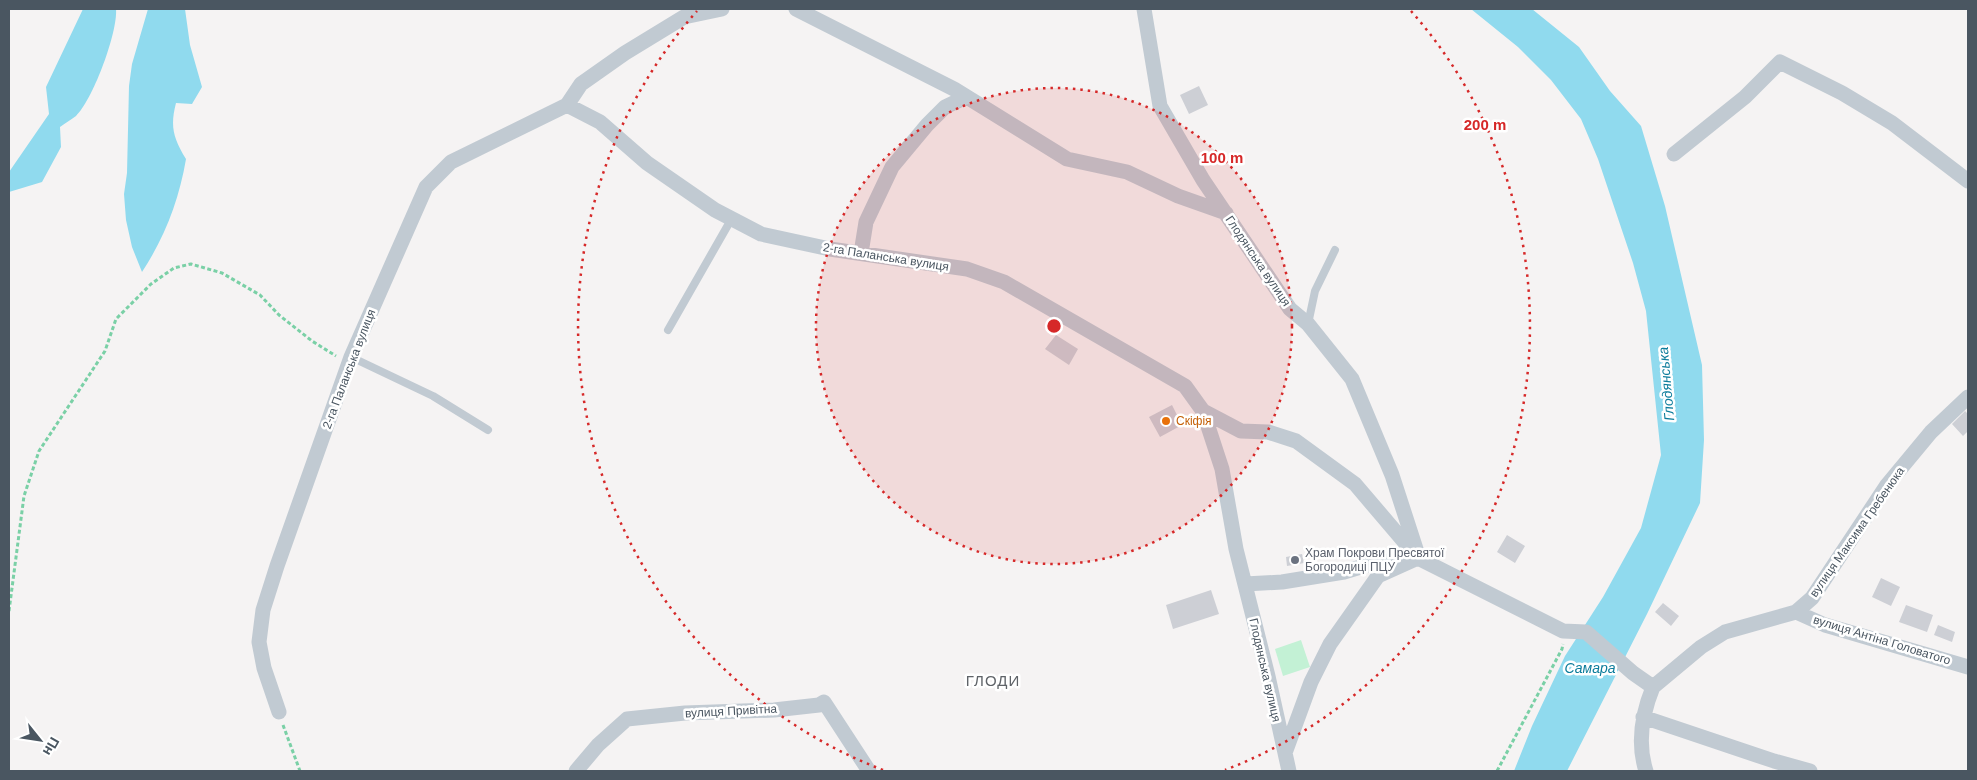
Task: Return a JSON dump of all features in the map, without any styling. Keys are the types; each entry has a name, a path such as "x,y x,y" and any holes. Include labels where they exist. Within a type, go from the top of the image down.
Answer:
{"street":[{"name":"2-га Паланська вулиця","path":"279,712 264,668 259,642 263,610 276,566 351,357 426,187 451,162 567,104 581,84 625,53 684,17 722,9"},
{"path":"796,9 966,97 1067,159 1127,172 1178,196 1226,213"},
{"name":"Глодянська вулиця","path":"1144,9 1160,106 1203,180 1290,308 1308,324 1352,379 1392,475 1418,558 1378,576 1330,644 1310,682 1285,754"},
{"path":"1674,154 1744,97 1780,62 1842,92 1892,123 1968,182"},
{"path":"861,253 866,222 892,166 945,107 966,97"},
{"name":"2-га Паланська вулиця","path":"567,104 600,122 647,163 715,210 762,234 830,249 967,269 1004,282 1185,386 1203,411"},
{"name":"вулиця Максима Гребенюка","path":"1653,687 1701,647 1725,632 1796,612 1812,598 1887,485 1931,432 1968,397"},
{"path":"1203,411 1241,431 1268,432 1296,441 1355,484 1418,558 1563,631 1586,632 1633,673 1653,687 1646,704 1641,735 1643,762 1646,771"},
{"name":"Глодянська вулиця","path":"1203,411 1222,469 1236,549 1268,676 1289,771"},
{"path":"1245,584 1282,582 1344,572 1377,562 1418,558"},
{"name":"вулиця Антіна Головатого","path":"1796,612 1825,625 1968,667"},
{"name":"вулиця Привітна","path":"576,771 598,745 627,719 684,713 774,710 819,705 824,702 869,771"},
{"path":"1643,718 1810,771"}],"lane":[{"path":"668,330 732,218"},
{"path":"1308,324 1314,291 1335,250"},
{"path":"351,357 432,396 488,430"}],"path":[{"path":"9,611 24,496 39,451 105,351 116,319 152,284 174,268 191,264 222,273 260,295 279,315 333,356 351,357"},
{"path":"1497,771 1562,649 1563,631"},
{"path":"279,712 300,771"}],"green space":[{"path":"1301,640 1310,667 1283,676 1275,649"}],"water":[{"path":"83,9 116,9 116,20 109,49 97,81 83,108 76,116 60,127 61,147 42,182 9,192 9,172 49,114 46,87"},
{"path":"148,9 185,9 190,45 202,87 192,104 176,103 173,125 178,145 186,159 183,174 170,218 158,245 142,272 132,247 126,220 124,194 127,173 129,86 132,64"},
{"name":"Самара","path":"1471,9 1532,9 1579,47 1610,91 1641,126 1665,206 1702,365 1704,440 1700,503 1647,614 1567,771 1514,771 1532,726 1565,656 1603,597 1641,528 1661,455 1646,311 1633,263 1598,159 1581,119 1551,80 1518,47"}],"building":[{"path":"1199,86 1208,105 1189,114 1180,95"},
{"path":"1056,335 1078,349 1069,365 1045,349"},
{"name":"Скіфія","path":"1172,405 1182,425 1160,437 1149,417"},
{"path":"1965,411 1968,414 1968,431 1963,436 1952,424"},
{"path":"1507,535 1525,546 1515,563 1497,552"},
{"name":"Храм Покрови Пресвятої Богородиці ПЦУ","path":"1302,554 1304,563 1287,566 1286,557"},
{"path":"1881,578 1900,587 1891,606 1872,597"},
{"path":"1211,590 1219,614 1173,629 1166,605"},
{"path":"1663,603 1679,616 1671,626 1655,612"},
{"path":"1906,605 1933,615 1927,632 1899,622"},
{"path":"1938,625 1955,632 1952,642 1934,635"}],"place":[{"name":"Скіфія","path":"1166,421"},
{"name":"Храм Покрови Пресвятої Богородиці ПЦУ","path":"1295,560"}],"district":[{"name":"ГЛОДИ","path":"993,681"}],"water label":[{"name":"Глодянська","path":"1666,384"}]}
